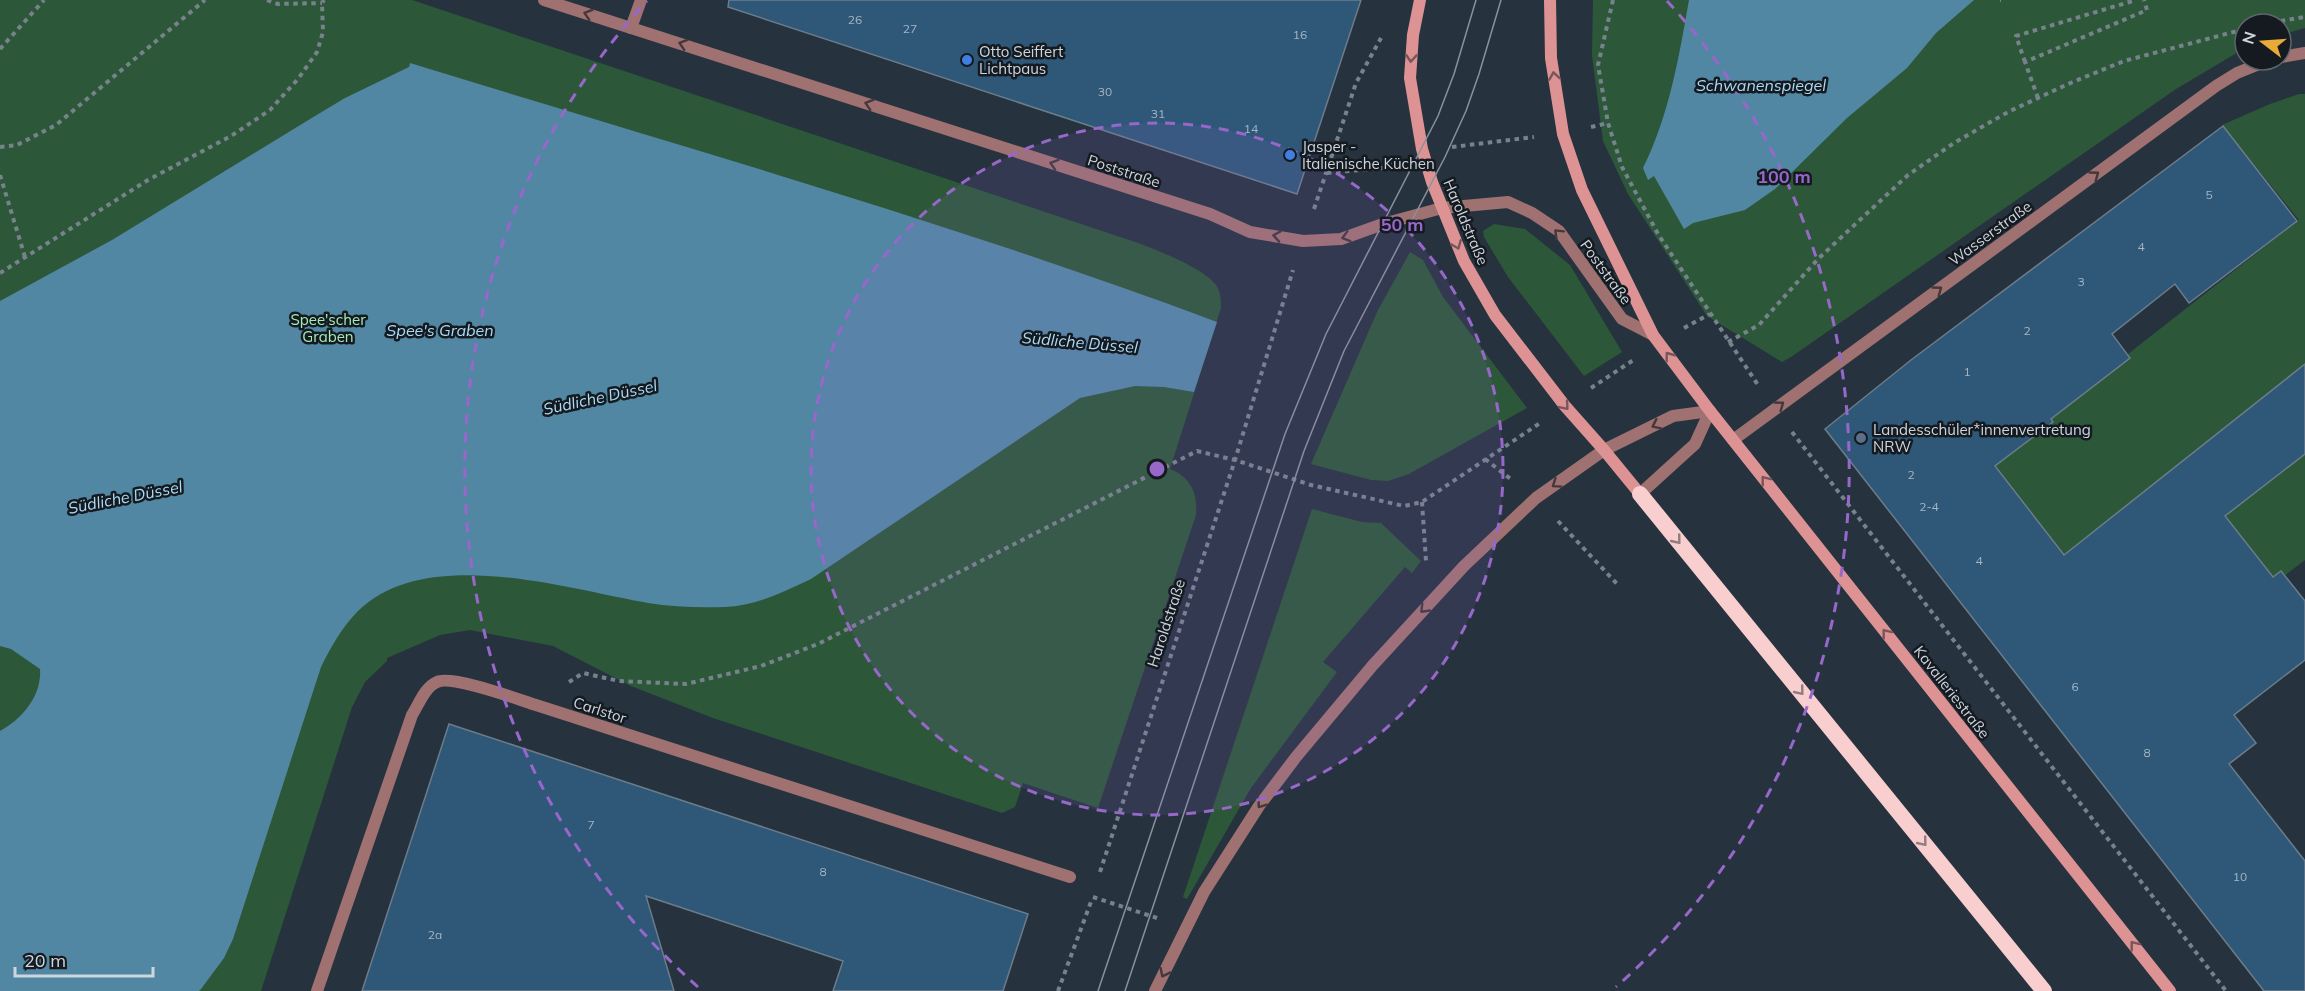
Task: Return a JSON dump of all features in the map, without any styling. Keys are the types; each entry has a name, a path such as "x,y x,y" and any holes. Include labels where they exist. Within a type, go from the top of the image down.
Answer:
{"highway":[{"path":"1640,494 2044,991"}],"main road":[{"name":"Haroldstraße","path":"1420,0 1413,35 1410,78 1423,152 1442,208 1464,261 1495,315 1565,406 1604,450"},
{"path":"1550,0 1551,58 1563,134 1582,190 1656,339 1710,411"},
{"name":"Kavalleriestraße","path":"1710,411 2170,991"},
{"path":"1604,450 1640,494"}],"street":[{"name":"Poststraße","path":"544,0 1210,214 1250,232 1303,241 1341,240 1383,224 1442,208 1509,202 1532,213 1559,231 1622,319 1656,339"},
{"path":"632,28 641,0"},
{"name":"Wasserstraße","path":"1733,440 2216,86 2242,72"},
{"path":"1155,991 1204,892 1259,806 1396,638 1464,567 1536,498 1604,450 1674,416 1710,411"},
{"path":"1640,494 1695,444 1710,411"},
{"name":"Carlstor","path":"317,991 412,715 430,686 439,681 460,682 536,705 1070,877"}],"path":[{"path":"0,49 44,0"},
{"path":"0,147 17,145 35,138 56,125 205,0"},
{"path":"0,273 139,186 231,136 270,110 298,79 317,52 323,32 323,1 278,4 267,0"},
{"path":"1613,0 1598,65 1608,123 1622,166 1658,234 1775,410 2226,991"},
{"path":"2038,98 2016,36 2136,0"},
{"path":"2025,62 2146,10 2144,0"},
{"path":"1728,342 1759,325 1818,259 1908,175 1954,143 2008,112 2124,61 2233,32"},
{"path":"1313,213 1356,83 1378,42 1385,34"},
{"path":"1326,173 1382,168 1423,152 1563,134 1608,123"},
{"path":"0,175 25,257"},
{"name":"Haroldstraße","path":"1100,874 1235,459 1296,262"},
{"path":"536,705 583,673 618,681 686,684 761,666 818,644 1197,451 1235,459 1304,484 1404,506 1422,502 1565,406 1656,339 1710,314"},
{"path":"1421,569 1426,562 1422,502"},
{"path":"1058,991 1092,897 1164,920"}],"green space":[{"name":"Spee's Graben","path":"0,0 412,0 1141,244 1181,261 1202,273 1218,288 1221,308 1170,469 1177,472 1192,487 1196,500 1196,515 1098,808 1023,783 1015,807 1002,813 713,718 631,686 553,646 470,630 440,635 387,658 387,661 365,682 352,707 261,991 0,991"},
{"path":"1593,0 2305,0 2305,28 2293,32 2293,12 2233,12 2233,55 2176,89 1782,362 1707,316 1628,194 1603,141 1592,55"},
{"path":"2299,94 2305,94 2305,560 2153,676 1989,463 2299,220 2222,125"},
{"path":"1494,224 1525,229 1570,265 1622,352 1584,376 1508,277 1484,237 1483,231"},
{"path":"1410,252 1423,260 1443,297 1527,408 1409,474 1388,481 1371,480 1311,464 1377,312"},
{"path":"1312,509 1362,522 1381,523 1421,561 1412,573 1405,567 1323,662 1337,672 1251,788 1187,899 1183,897"}],"water":[{"name":"Schwanenspiegel","path":"1689,0 1974,0 1936,33 1907,68 1847,118 1775,189 1745,210 1693,223 1684,229 1654,176 1648,180 1643,168 1666,107"},
{"name":"Spee's Graben","path":"410,63 917,218 1217,322 1194,392 1164,387 1135,386 1080,398 811,579 769,598 748,604 686,607 648,603 538,582 458,575 421,580 387,591 352,617 337,637 321,667 233,939 224,958 201,989 199,991 0,991 0,731 16,720 29,706 38,688 40,669 11,649 0,646 0,301 112,240 345,98 409,67"}],"building":[{"path":"729,0 1361,0 1297,194 728,7"},
{"path":"2223,126 2297,221 2189,303 2175,284 2112,334 2130,358 2051,419 2053,422 1995,466 2064,555 2305,364 2305,454 2225,516 2273,577 2281,571 2305,601 2305,660 2234,715 2256,743 2229,764 2305,861 2305,991 2264,991 1825,429 1911,360"},
{"path":"449,724 1028,914 1003,991 833,991 843,961 646,896 674,991 362,991"}],"tram line":[{"path":"1098,991 1285,434 1326,334 1438,116 1454,74 1476,0"},
{"path":"1125,991 1304,451 1344,351 1445,157 1466,111 1501,0"}],"place":[{"name":"Otto Seiffert Lichtpaus","path":"967,60"},
{"name":"Jasper - Italienische Küchen","path":"1290,155"},
{"name":"Landesschüler*innenvertretung NRW","path":"1861,438"}],"park label":[{"name":"Spee'scher Graben","path":"328,328"}],"water label":[{"name":"Südliche Düssel","path":"1080,342"},
{"name":"Südliche Düssel","path":"600,397"},
{"name":"Südliche Düssel","path":"125,497"}]}
